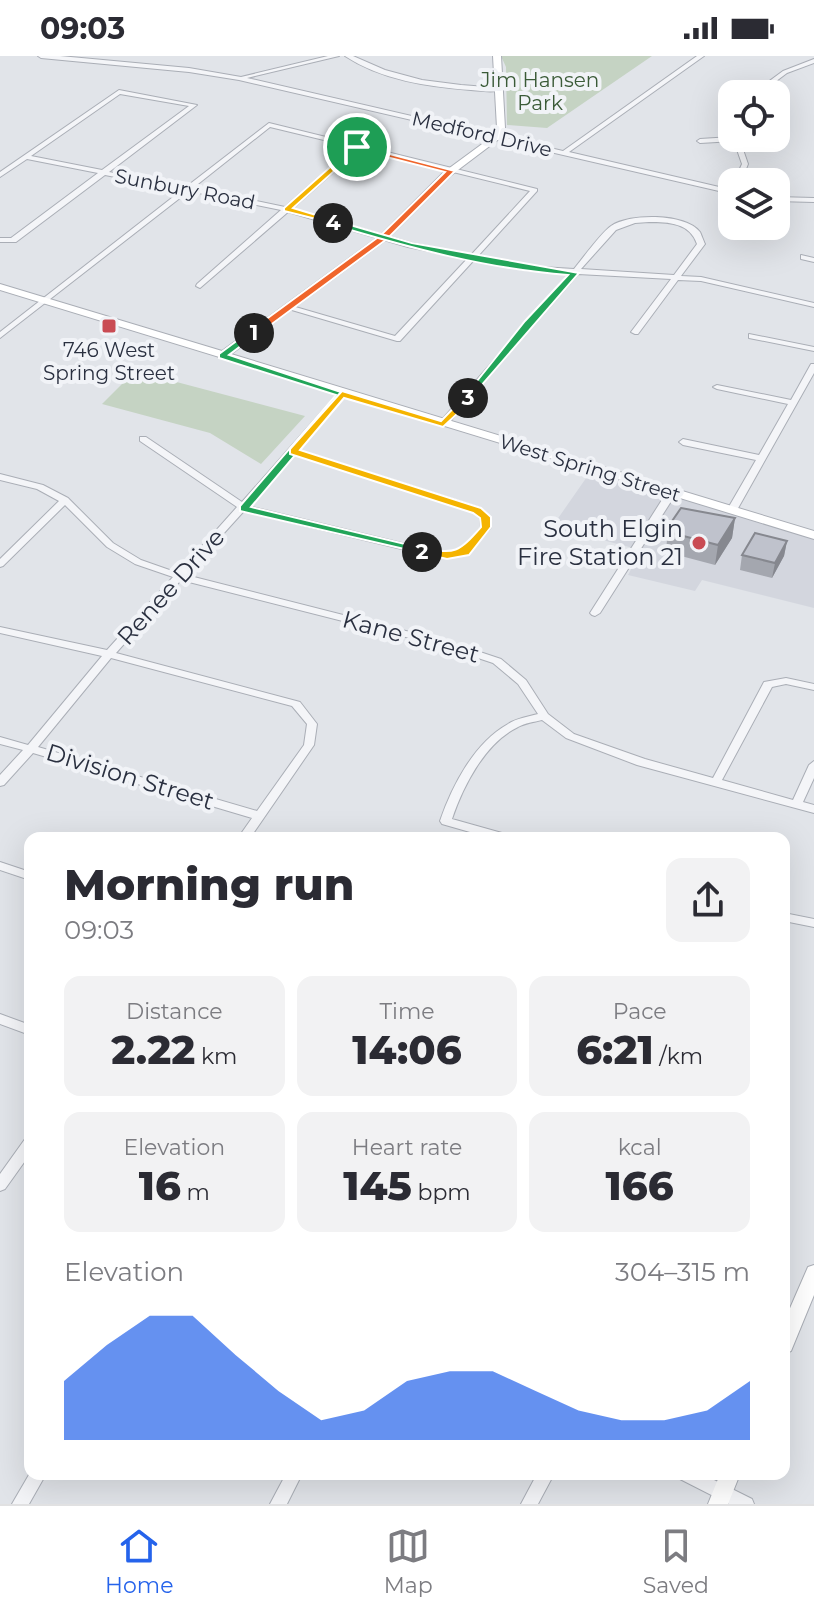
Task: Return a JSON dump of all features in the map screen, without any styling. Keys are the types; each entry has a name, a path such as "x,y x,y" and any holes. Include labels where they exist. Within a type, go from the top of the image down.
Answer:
{"main road":[{"path":"222,356 384,237 451,171 496,137 501,128 497,56"},
{"name":"West Spring Street","path":"0,287 342,394 814,535"},
{"path":"790,1331 814,1273"}],"street":[{"name":"Medford Drive","path":"41,56 189,70 239,78 718,189"},
{"path":"239,78 336,56"},
{"path":"348,56 380,71 453,87 499,90"},
{"path":"564,153 701,56"},
{"path":"774,80 785,72 814,61"},
{"path":"0,175 118,93 194,105 13,240 0,240"},
{"path":"0,336 269,125 535,190 397,339 289,308"},
{"path":"700,141 718,140"},
{"path":"200,286 357,147"},
{"name":"Sunbury Road","path":"25,157 287,209 384,237 541,271 718,282 814,305"},
{"path":"790,199 814,200"},
{"path":"443,424 613,228 621,223 657,219 689,227 698,234 701,244 635,332"},
{"path":"804,257 814,260"},
{"path":"752,336 814,349"},
{"path":"732,510 814,366"},
{"path":"717,387 794,403"},
{"name":"Renee Drive","path":"0,782 34,748 109,654 244,508 342,394"},
{"path":"143,439 244,508 431,554 456,555 470,549 486,527 485,517 477,510 294,451"},
{"path":"683,442 761,458"},
{"name":"Kane Street","path":"0,477 40,487 65,500 110,545 138,562 181,577 449,645 497,661 522,682 544,716 570,736 603,749 814,809"},
{"path":"595,613 672,492"},
{"path":"0,564 65,500"},
{"path":"0,630 109,654 296,704 312,724 309,745 248,832"},
{"path":"716,782 768,684 786,681 814,687"},
{"path":"484,832 446,821 450,802 491,742 512,725 544,716"},
{"name":"Division Street","path":"0,740 259,816"},
{"path":"797,804 814,765"},
{"path":"0,866 24,874"},
{"path":"790,918 814,923"},
{"path":"0,1019 24,1028"},
{"path":"0,1185 24,1151"},
{"path":"20,1504 34,1480"},
{"path":"278,1504 291,1480"},
{"path":"529,1504 543,1480"},
{"path":"700,1480 746,1504"}],"shaded area":[{"path":"591,471 814,537 814,608 702,580 695,591 628,575 641,550 552,527"}],"green space":[{"name":"Jim Hansen Park","path":"501,56 652,56 547,128 507,125 506,67"},
{"path":"135,371 305,416 261,464 210,433 102,404"}],"building":[{"path":"681,508 735,518 718,545 668,532"},
{"path":"755,533 787,541 775,563 742,555"}],"place":[{"name":"746 West Spring Street","path":"109,326"},
{"name":"South Elgin Fire Station 21","path":"699,543"}],"route":[{"path":"357,147 287,209 384,237 411,245 541,271 575,273 528,323 451,419 443,424 342,394 294,451 477,510 485,517 486,527 470,549 456,555 431,554 244,508 342,394 222,356 384,237 451,171 357,147"}]}
